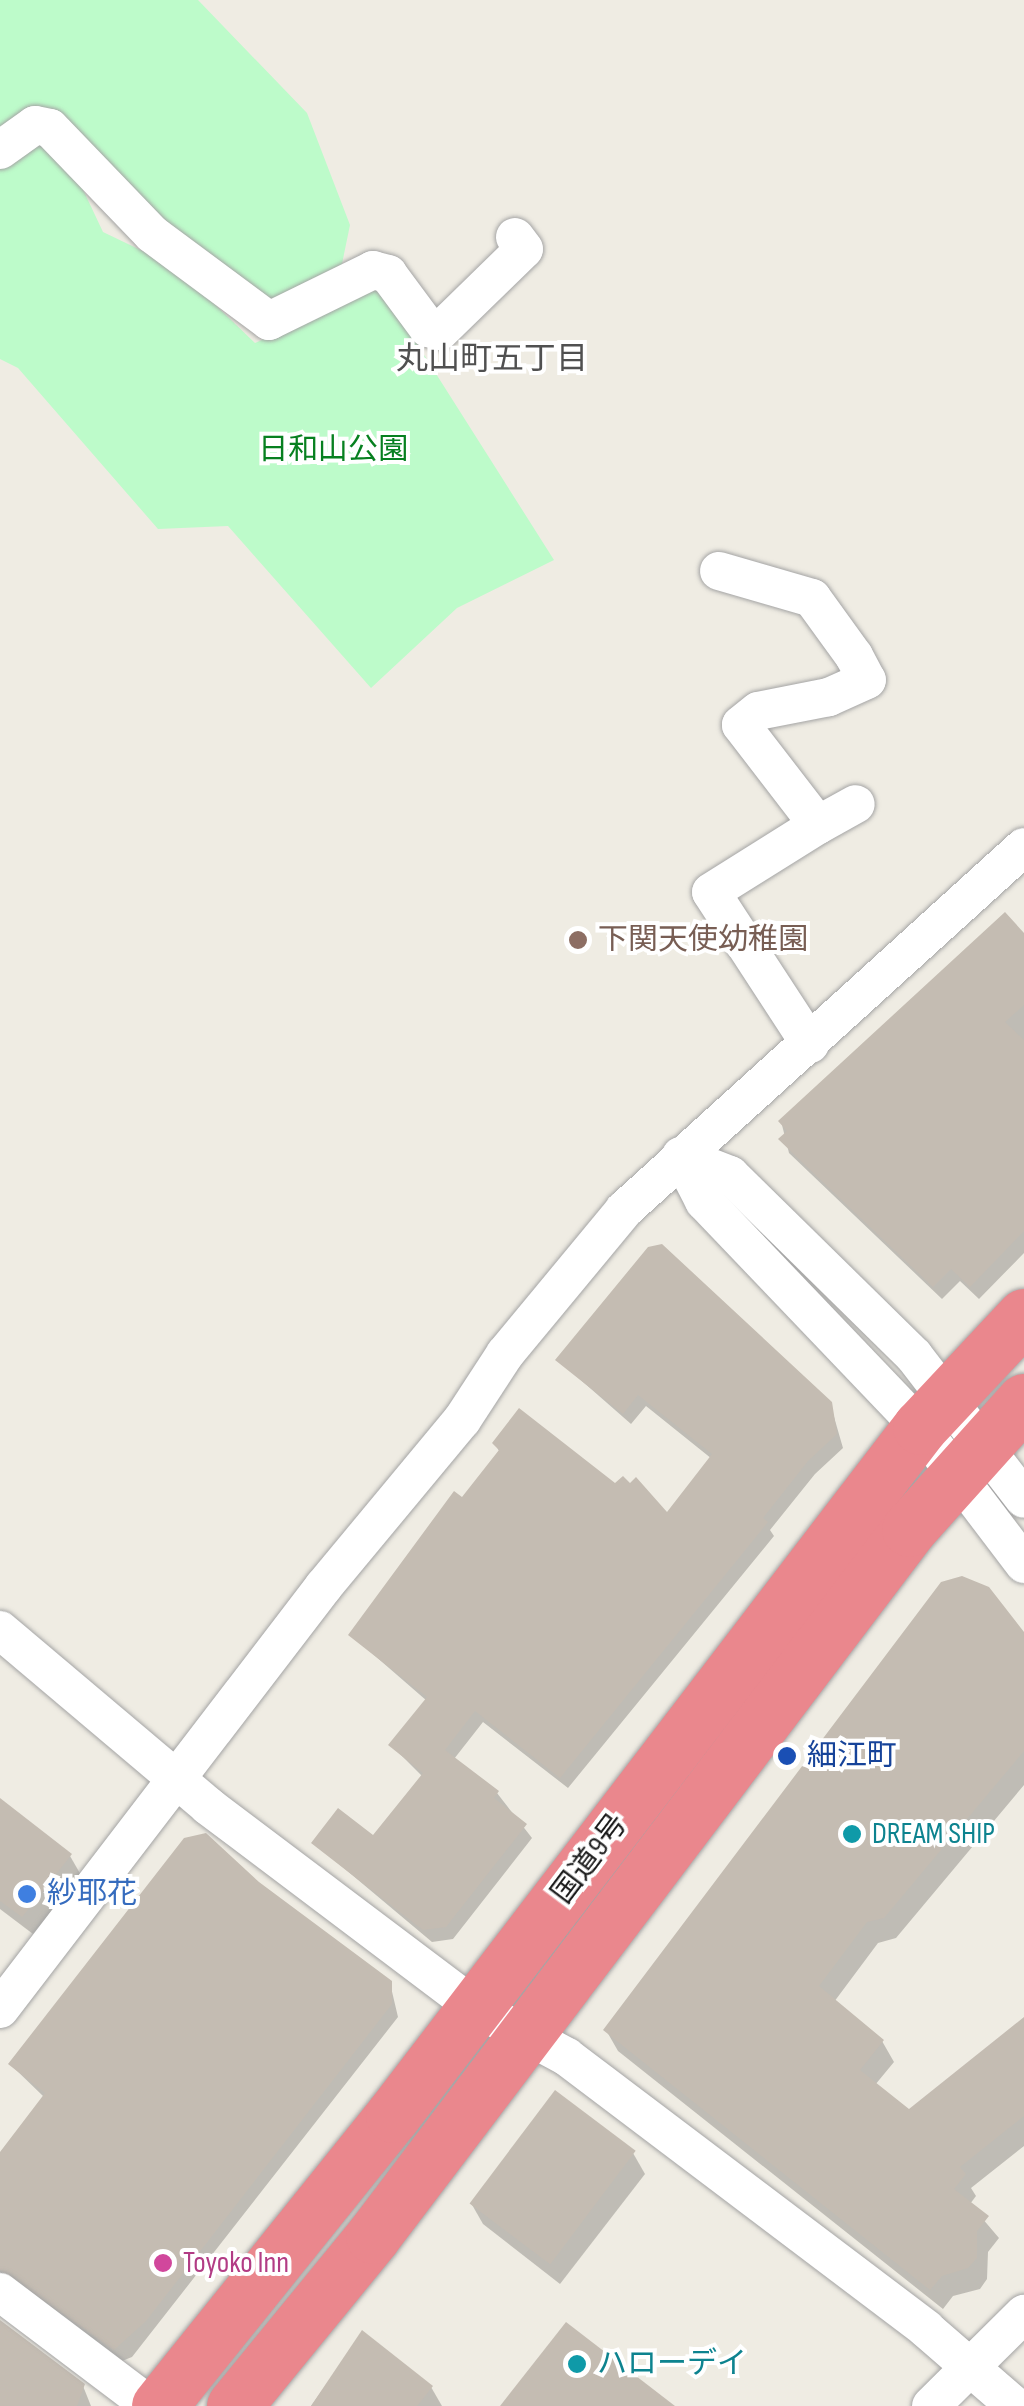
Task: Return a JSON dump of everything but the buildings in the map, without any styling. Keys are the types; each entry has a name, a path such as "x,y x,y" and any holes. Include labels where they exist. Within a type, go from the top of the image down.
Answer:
{"highway":[{"name":"国道9号","path":"160,2406 476,2008 933,1411 1024,1316"},
{"name":"国道9号","path":"234,2406 969,1458 1024,1400"}],"street":[{"path":"0,150 35,125 50,128 152,234 232,300 270,320 373,270 388,274 428,328 440,331 524,249 515,237"},
{"path":"719,572 812,598 867,680 829,697 758,711 740,725 818,825"},
{"path":"810,1044 711,892 856,804"},
{"path":"0,2009 324,1586 405,1495 504,1354 624,1210 1024,847"},
{"path":"681,1156 730,1175 933,1411 969,1458 1024,1564"},
{"path":"969,1458 1024,1500"},
{"path":"0,1630 175,1778 476,2008 526,2032 972,2367 1016,2406"},
{"path":"0,2292 152,2406"},
{"path":"931,2406 1024,2314"}],"green space":[{"path":"0,0 198,0 307,113 350,225 337,288 282,317 67,142 0,150"},
{"name":"日和山公園","path":"31,134 62,145 103,232 176,267 255,343 381,287 554,560 457,608 371,688 228,526 158,529 18,368 0,359 0,169"}],"place":[{"name":"下関天使幼稚園","path":"578,940"},
{"name":"細江町","path":"787,1756"},
{"name":"DREAM SHIP","path":"852,1834"},
{"name":"紗耶花","path":"27,1894"},
{"name":"Toyoko Inn","path":"163,2263"},
{"name":"ハローデイ","path":"577,2364"}],"district":[{"name":"丸山町五丁目","path":"492,360"}]}
